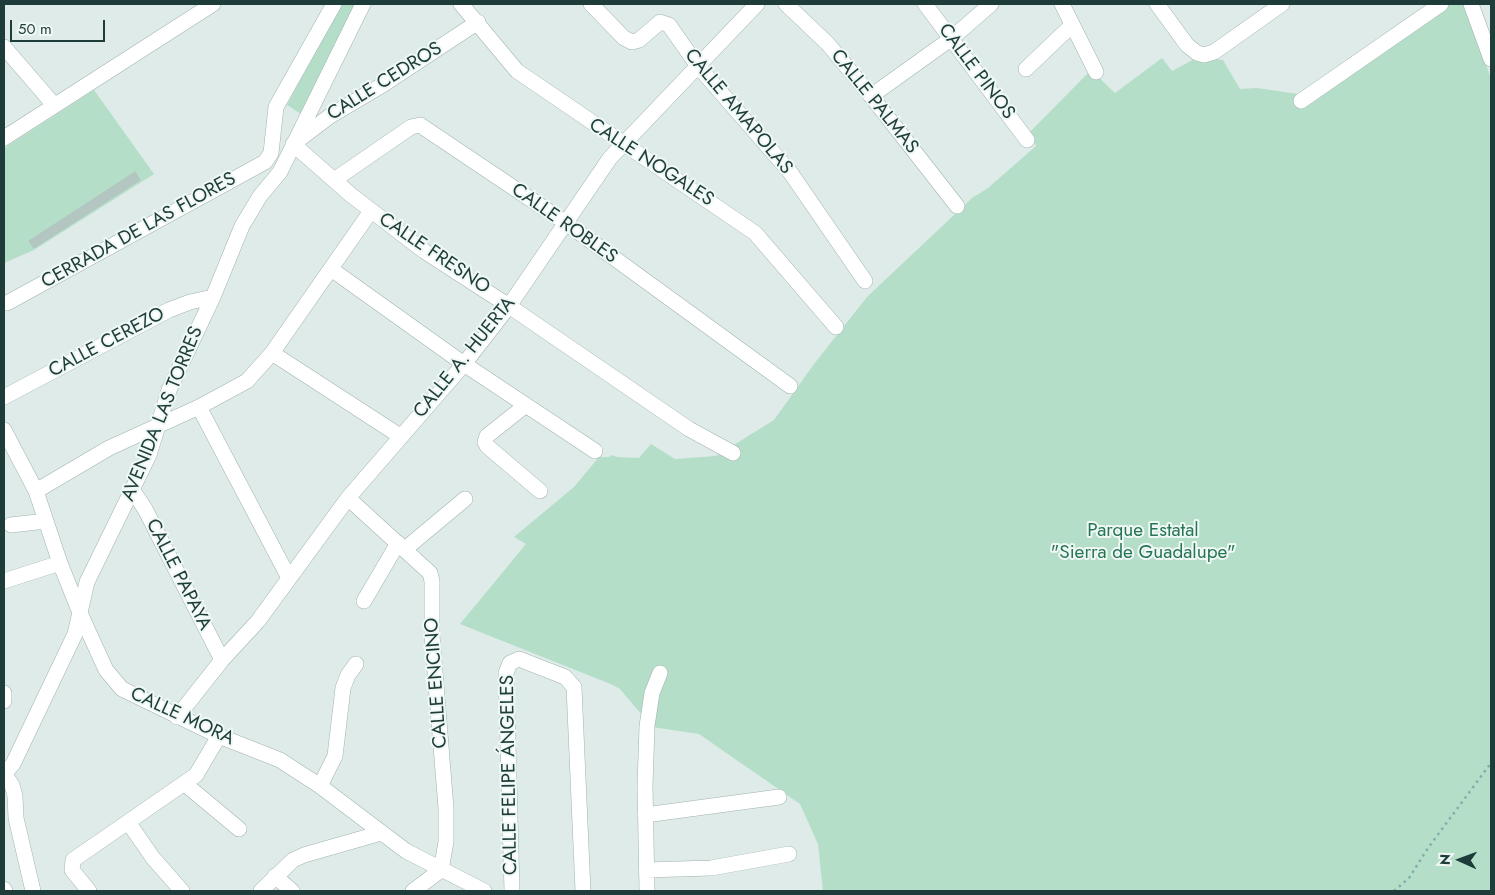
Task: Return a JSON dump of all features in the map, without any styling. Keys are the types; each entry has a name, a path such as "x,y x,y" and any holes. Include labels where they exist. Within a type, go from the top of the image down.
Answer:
{"street":[{"path":"4,138 214,4"},
{"name":"CERRADA DE LAS FLORES","path":"7,303 266,162 270,158 276,107 334,4"},
{"name":"AVENIDA LAS TORRES","path":"5,774 13,764 75,634 82,595 87,582 133,491 160,425 169,390 213,297 248,214 260,196 274,181 363,4"},
{"name":"CALLE NOGALES","path":"461,4 478,22 517,71 755,233 836,327"},
{"name":"CALLE AMAPOLAS","path":"591,4 624,38 632,42 639,40 656,24 665,23 697,65 790,172 865,281"},
{"name":"CALLE A. HUERTA","path":"177,716 222,660 258,621 348,498 464,364 510,306 610,158 637,132 697,65 757,4"},
{"name":"CALLE PALMAS","path":"786,4 828,44 957,206"},
{"name":"CALLE PINOS","path":"925,4 1027,140"},
{"path":"1062,4 1096,72"},
{"path":"1157,4 1187,46 1200,54 1214,52 1276,5"},
{"path":"1301,100 1441,4"},
{"path":"1471,4 1491,54"},
{"path":"871,96 952,38 985,6"},
{"name":"CALLE CEDROS","path":"293,144 330,116 384,84 478,22"},
{"path":"1026,69 1072,25"},
{"path":"4,47 54,105"},
{"name":"CALLE ROBLES","path":"334,180 411,127 420,125 566,223 790,386"},
{"name":"CALLE FRESNO","path":"293,144 371,211 424,251 510,306 689,429 733,452"},
{"path":"36,491 109,448 199,407 247,381 272,353 371,211"},
{"path":"331,269 464,364 595,451"},
{"name":"CALLE CEREZO","path":"4,397 169,310 190,302 213,297"},
{"path":"272,353 400,436"},
{"path":"526,405 487,436 485,442 540,491"},
{"path":"199,407 289,578"},
{"name":"CALLE MORA","path":"4,430 36,491 60,564 80,613 114,681 122,690 219,736 280,760 320,786 406,851 484,891"},
{"name":"CALLE PAPAYA","path":"133,491 145,509 222,660"},
{"name":"CALLE ENCINO","path":"348,498 430,573 432,581 432,635 446,808 446,842 441,870"},
{"path":"364,601 402,546 465,499"},
{"path":"11,525 46,522"},
{"path":"4,581 60,564"},
{"name":"CALLE FELIPE ÁNGELES","path":"512,891 506,674 508,666 513,661 524,660 564,677 572,683 575,691 583,891"},
{"path":"320,786 335,756 343,688 348,675 356,664"},
{"path":"647,891 645,815 647,726 652,693 660,673"},
{"path":"4,692 4,700"},
{"path":"89,891 72,870 71,862 196,776 219,736"},
{"path":"5,774 12,785 15,796 16,818 33,891"},
{"path":"184,784 239,829"},
{"path":"645,815 779,797"},
{"path":"128,822 153,858 182,891"},
{"path":"261,891 293,860 304,855 381,833"},
{"path":"646,870 711,868 789,854"},
{"path":"413,891 441,870"},
{"path":"275,876 292,891"}],"path":[{"path":"1394,891 1409,878 1428,848 1491,763"}],"green space":[{"path":"341,4 358,4 301,114 287,105"},
{"name":"Parque Estatal \"Sierra de Guadalupe\"","path":"1446,4 1465,4 1491,79 1491,891 823,891 818,844 800,804 699,734 652,727 620,689 613,685 460,624 526,544 514,537 574,487 599,457 609,457 612,455 639,458 651,444 675,459 716,456 774,420 814,364 867,297 972,198 988,188 1036,146 1030,132 1091,70 1115,93 1162,58 1172,71 1198,57 1223,60 1240,89 1257,88 1298,94"},
{"path":"94,90 154,174 34,250 4,263 4,148"}],"building":[{"path":"135,172 140,180 34,248 29,241"}]}
